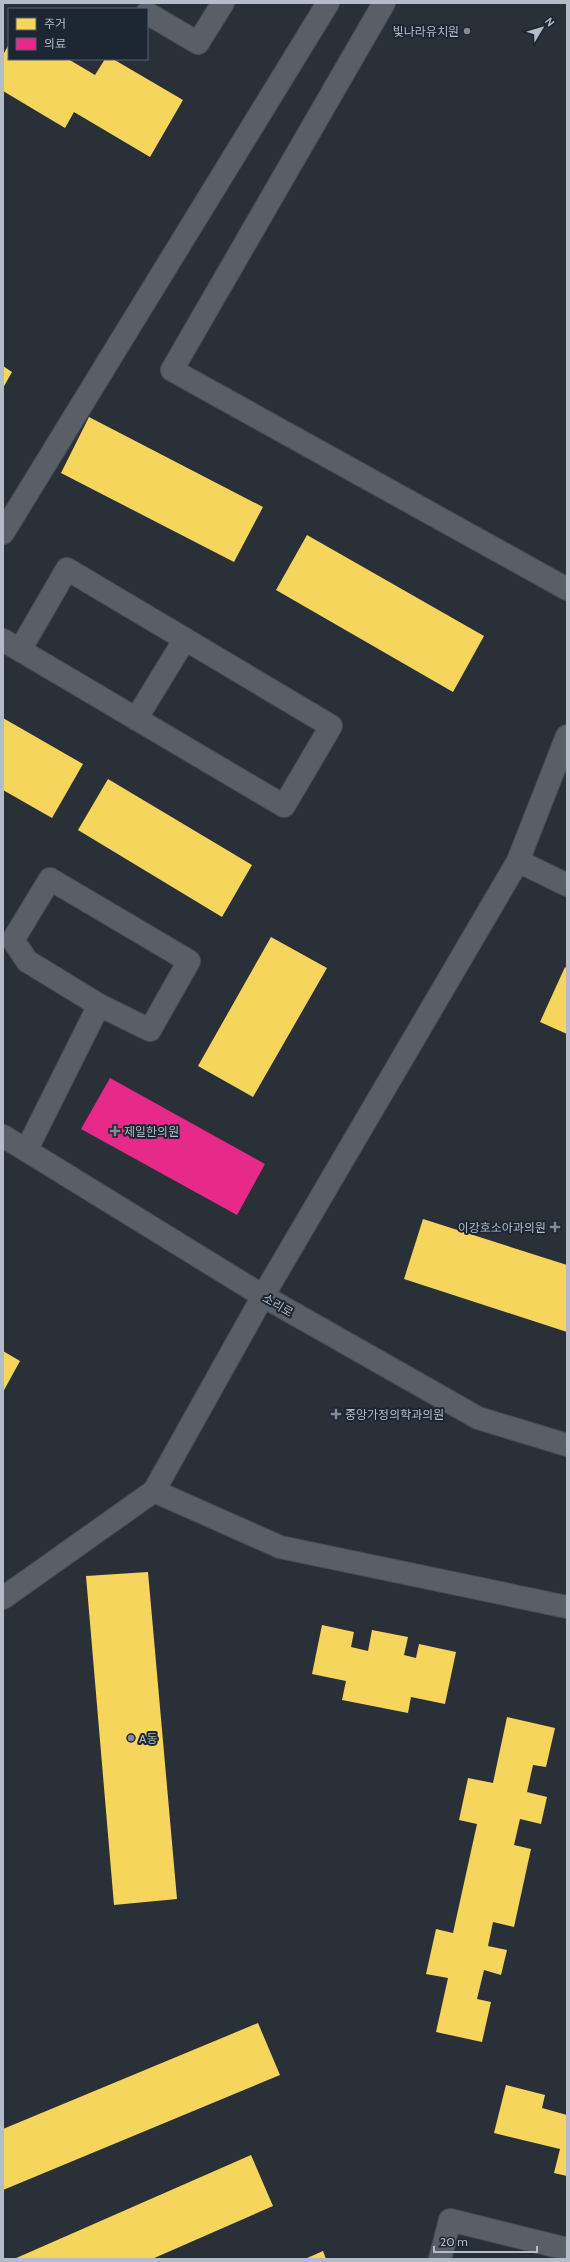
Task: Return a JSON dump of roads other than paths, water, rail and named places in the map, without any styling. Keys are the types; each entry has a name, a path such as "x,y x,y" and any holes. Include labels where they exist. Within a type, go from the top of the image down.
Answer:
{"street":[{"path":"148,14 198,43 223,3"},
{"path":"3,533 125,338 328,3"},
{"path":"384,3 172,370 567,590"},
{"path":"67,569 185,639 332,726 284,806 11,645 67,569"},
{"path":"136,719 185,639"},
{"path":"3,1598 154,1491 263,1296 518,861 567,736"},
{"path":"518,861 567,885"},
{"path":"50,879 189,961 150,1030 99,1005 27,961 13,940 50,879"},
{"path":"27,1149 99,1005"},
{"name":"소리로","path":"3,1136 27,1149 263,1296 478,1418 567,1445"},
{"path":"154,1491 280,1547 567,1607"},
{"path":"440,2259 450,2220 567,2249"}],"place":[{"name":"빛나라유치원","path":"467,31"},
{"name":"제일한의원","path":"115,1131"},
{"name":"이강호소아과의원","path":"555,1227"},
{"name":"중앙가정의학과의원","path":"336,1414"},
{"name":"A동","path":"131,1738"}]}
